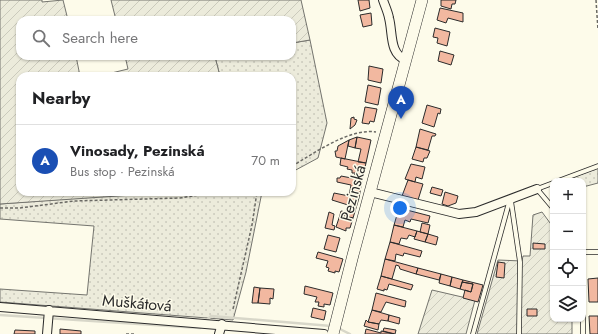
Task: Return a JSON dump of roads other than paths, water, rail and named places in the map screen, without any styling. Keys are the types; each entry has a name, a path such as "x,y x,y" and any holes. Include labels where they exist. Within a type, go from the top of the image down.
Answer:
{"main road":[{"name":"Pezinská","path":"332,330 422,0"}],"street":[{"path":"383,0 389,18 394,51 400,58 406,60"},
{"path":"370,192 459,214 476,212 537,189"},
{"name":"Muškátová","path":"0,307 222,324 332,330"},
{"path":"47,334 49,310"},
{"path":"219,334 222,324"}],"lane":[{"path":"566,178 598,166"},
{"path":"550,184 537,189 550,204"},
{"path":"473,334 510,199"},
{"path":"510,199 520,262 519,334"},
{"path":"586,252 598,252"},
{"path":"583,322 583,334"}],"waterway":[{"path":"0,315 200,328 202,326"},
{"path":"205,322 211,316 331,326"},
{"path":"338,328 350,334"}],"place":[{"name":"Vinosady, Pezinská","path":"401,119"}]}
